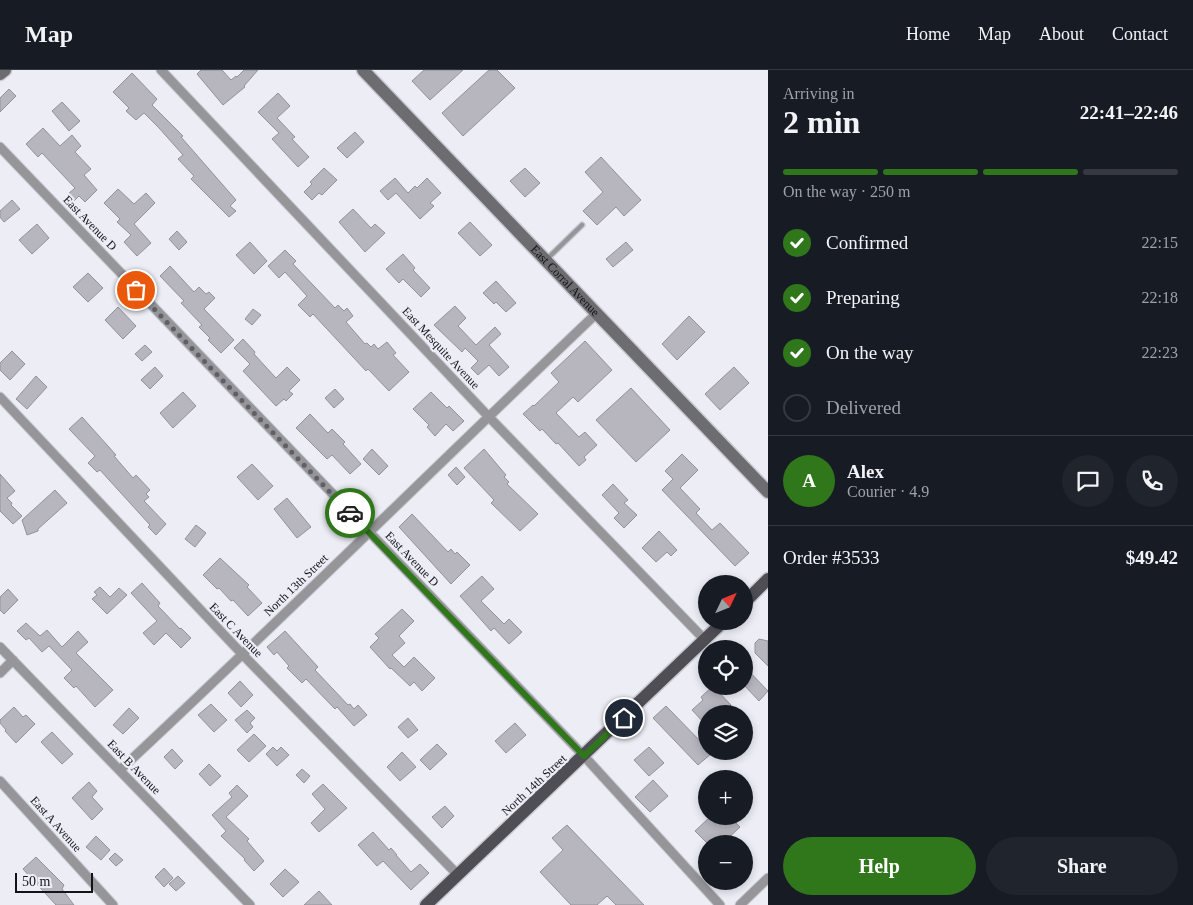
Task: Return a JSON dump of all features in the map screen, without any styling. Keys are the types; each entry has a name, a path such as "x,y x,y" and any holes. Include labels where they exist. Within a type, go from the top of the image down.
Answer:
{"main road":[{"path":"0,74 5,70"},
{"name":"East Corral Avenue","path":"363,70 768,492"},
{"path":"753,593 768,579"},
{"name":"North 14th Street","path":"705,640 715,630"},
{"name":"North 14th Street","path":"426,905 698,647"}],"street":[{"name":"East Mesquite Avenue","path":"161,70 488,416 705,640"},
{"name":"East Avenue D","path":"0,147 584,756 720,905"},
{"name":"North 13th Street","path":"120,770 243,655 488,416 597,313"},
{"name":"East C Avenue","path":"0,397 243,655 458,875"},
{"name":"East B Avenue","path":"0,646 250,905"},
{"path":"0,673 13,660"},
{"name":"East A Avenue","path":"0,781 113,905"},
{"path":"740,905 768,878"}],"lane":[{"path":"546,260 582,225"}],"building":[{"path":"201,70 222,70 231,80 244,70 258,70 245,87 223,105 197,74"},
{"path":"424,70 463,70 430,100 412,81"},
{"path":"489,70 497,70 515,88 463,136 442,113"},
{"path":"132,73 157,99 152,105 183,136 181,137 236,200 230,206 236,211 229,217 191,179 194,176 178,159 183,155 159,128 144,113 136,120 126,111 129,108 113,92"},
{"path":"9,89 16,96 0,112 0,98"},
{"path":"278,93 290,106 277,118 295,137 292,139 309,157 298,167 272,139 279,133 258,112"},
{"path":"62,102 80,121 69,131 52,111"},
{"path":"43,128 60,146 72,135 81,146 75,152 91,169 84,175 97,190 85,202 79,196 74,201 68,194 75,188 42,153 38,157 26,144"},
{"path":"355,132 364,142 347,158 337,148"},
{"path":"601,157 641,200 624,216 616,207 597,225 583,211 603,192 585,172"},
{"path":"324,168 337,180 322,195 319,193 312,200 304,192 312,184 310,182"},
{"path":"525,168 540,183 525,197 510,181"},
{"path":"395,178 408,193 415,186 417,188 427,178 441,193 430,203 434,206 420,219 396,193 388,200 380,191"},
{"path":"118,189 134,204 146,193 155,203 134,224 151,243 137,256 124,242 131,235 117,222 120,219 104,203"},
{"path":"12,200 20,209 4,222 0,217 0,211"},
{"path":"353,209 371,228 375,224 385,233 365,252 339,222"},
{"path":"470,222 492,245 480,256 458,233"},
{"path":"37,224 49,238 32,254 19,240"},
{"path":"177,231 187,242 179,250 169,239"},
{"path":"250,242 267,261 254,274 236,255"},
{"path":"626,242 633,250 613,267 606,259"},
{"path":"285,250 296,261 293,264 335,308 338,305 344,311 347,308 353,316 346,322 365,344 367,343 371,347 374,344 378,349 387,342 396,353 393,355 409,372 389,391 368,369 366,371 313,314 310,317 298,305 307,296 285,272 279,278 268,266"},
{"path":"403,254 415,268 413,270 430,288 421,297 403,279 399,283 386,269"},
{"path":"170,266 194,292 199,287 206,294 209,292 215,298 204,309 234,340 221,353 208,340 210,338 199,327 202,325 181,303 184,301 160,276"},
{"path":"88,273 103,288 88,302 73,287"},
{"path":"496,281 516,303 506,312 483,293"},
{"path":"455,306 466,318 458,326 476,345 495,327 501,334 489,345 509,367 499,376 489,365 478,375 471,368 478,361 465,348 462,352 434,325"},
{"path":"118,307 136,326 123,339 105,320"},
{"path":"253,309 261,315 252,325 245,319"},
{"path":"689,316 705,332 677,360 662,344"},
{"path":"243,339 276,378 287,367 300,380 289,391 293,394 286,401 284,399 276,406 243,371 250,364 234,348"},
{"path":"585,341 612,370 578,402 573,397 556,413 579,437 585,432 597,445 584,457 586,460 579,466 558,443 556,444 542,429 540,431 523,414 559,382 551,373"},
{"path":"145,345 152,352 142,361 135,354"},
{"path":"12,351 25,364 10,380 0,370 0,363"},
{"path":"155,367 163,376 150,389 141,380"},
{"path":"734,367 749,383 720,410 705,394"},
{"path":"36,376 47,387 27,409 16,399"},
{"path":"631,388 670,430 636,462 596,420"},
{"path":"335,389 344,399 334,408 325,398"},
{"path":"183,392 196,406 173,428 160,413"},
{"path":"431,392 464,421 453,431 446,424 435,436 427,427 429,425 413,409"},
{"path":"310,414 328,433 332,429 345,442 343,444 361,464 350,474 332,455 327,459 296,428"},
{"path":"82,417 116,455 114,456 133,478 136,475 150,490 146,494 149,497 144,501 166,524 156,535 148,527 150,525 100,470 97,472 88,463 95,456 69,429"},
{"path":"372,449 388,466 379,475 363,459"},
{"path":"484,449 506,475 504,477 509,482 507,484 538,514 520,531 491,503 494,500 464,468"},
{"path":"682,454 698,470 680,488 700,509 696,513 712,530 720,523 749,553 735,566 662,490 673,479 665,471"},
{"path":"252,464 273,486 258,500 237,477"},
{"path":"456,467 465,477 457,485 448,475"},
{"path":"0,474 15,491 7,498 22,516 13,524 0,511"},
{"path":"613,484 628,500 624,503 637,515 624,528 614,518 619,513 602,495"},
{"path":"55,490 67,503 38,531 27,535 22,520"},
{"path":"287,498 311,527 297,538 274,509"},
{"path":"412,514 448,552 451,549 455,554 457,552 470,565 451,584 399,527"},
{"path":"196,525 206,533 195,547 185,539"},
{"path":"659,531 677,550 671,556 667,552 656,562 642,548"},
{"path":"220,558 249,585 247,587 262,603 248,616 233,600 231,601 203,575"},
{"path":"482,576 494,589 481,601 504,624 509,619 522,632 509,644 494,628 491,631 460,596"},
{"path":"142,583 160,603 158,606 191,638 181,648 166,633 154,645 143,633 157,621 131,593"},
{"path":"100,587 110,597 119,588 127,595 107,614 92,599 97,595 94,592"},
{"path":"8,589 18,600 4,614 0,610 0,597"},
{"path":"402,609 414,621 399,636 405,643 392,655 404,667 414,657 435,678 422,691 414,682 410,686 390,669 370,647 379,638 375,634"},
{"path":"26,623 40,636 47,630 62,647 78,631 88,642 76,653 113,690 95,707 76,686 74,688 64,678 72,670 49,646 42,652 29,638 26,640 17,631"},
{"path":"285,631 318,667 315,670 348,705 350,704 354,709 358,705 367,715 354,726 337,707 335,709 306,679 302,683 287,668 289,666 277,652 274,655 267,647"},
{"path":"759,639 768,641 768,666 755,653 755,643"},
{"path":"753,675 768,691 759,701 753,695"},
{"path":"240,681 253,695 241,707 228,693"},
{"path":"703,695 722,695 731,705 698,705 698,716 692,710 703,700 701,697"},
{"path":"211,704 227,720 214,732 198,715"},
{"path":"666,706 698,739 698,760 704,760 698,765 653,718"},
{"path":"14,707 23,717 26,715 35,724 16,743 0,723 0,720"},
{"path":"129,708 139,718 123,734 113,725"},
{"path":"247,710 255,718 250,723 253,727 247,733 235,720"},
{"path":"408,718 418,730 408,738 398,727"},
{"path":"515,723 526,735 506,753 495,741"},
{"path":"52,732 73,754 62,764 41,742"},
{"path":"254,734 266,746 249,762 237,750"},
{"path":"437,744 447,754 430,770 420,760"},
{"path":"273,747 277,751 281,747 289,755 277,766 266,754"},
{"path":"649,747 664,763 649,776 634,760"},
{"path":"172,749 183,761 175,769 164,757"},
{"path":"402,752 416,767 400,781 387,767"},
{"path":"209,764 221,776 210,786 199,774"},
{"path":"302,769 310,776 304,783 296,775"},
{"path":"653,780 668,796 650,812 635,797"},
{"path":"89,782 97,791 92,797 103,809 92,820 72,798"},
{"path":"323,784 347,808 319,832 311,823 325,809 312,794"},
{"path":"237,785 248,796 226,817 249,839 247,841 264,861 254,871 245,859 221,836 226,831 212,815 232,797 229,793"},
{"path":"445,806 454,816 442,828 432,817"},
{"path":"567,825 644,905 616,905 607,896 597,905 571,905 540,872 563,850 552,838"},
{"path":"701,825 738,825 740,827 732,835 699,835 695,831"},
{"path":"373,832 389,850 391,848 411,872 420,864 429,873 411,890 383,861 377,866 358,845"},
{"path":"96,836 110,850 101,860 86,847"},
{"path":"115,853 123,860 116,866 109,859"},
{"path":"36,857 64,885 62,889 74,905 56,905 23,869"},
{"path":"164,868 173,878 164,887 155,877"},
{"path":"285,869 299,882 283,897 270,884"},
{"path":"178,876 185,883 176,891 169,884"},
{"path":"319,891 332,905 304,905"}],"way so far":[{"path":"136,290 350,513"}],"route":[{"path":"350,513 584,756 624,718"}]}
